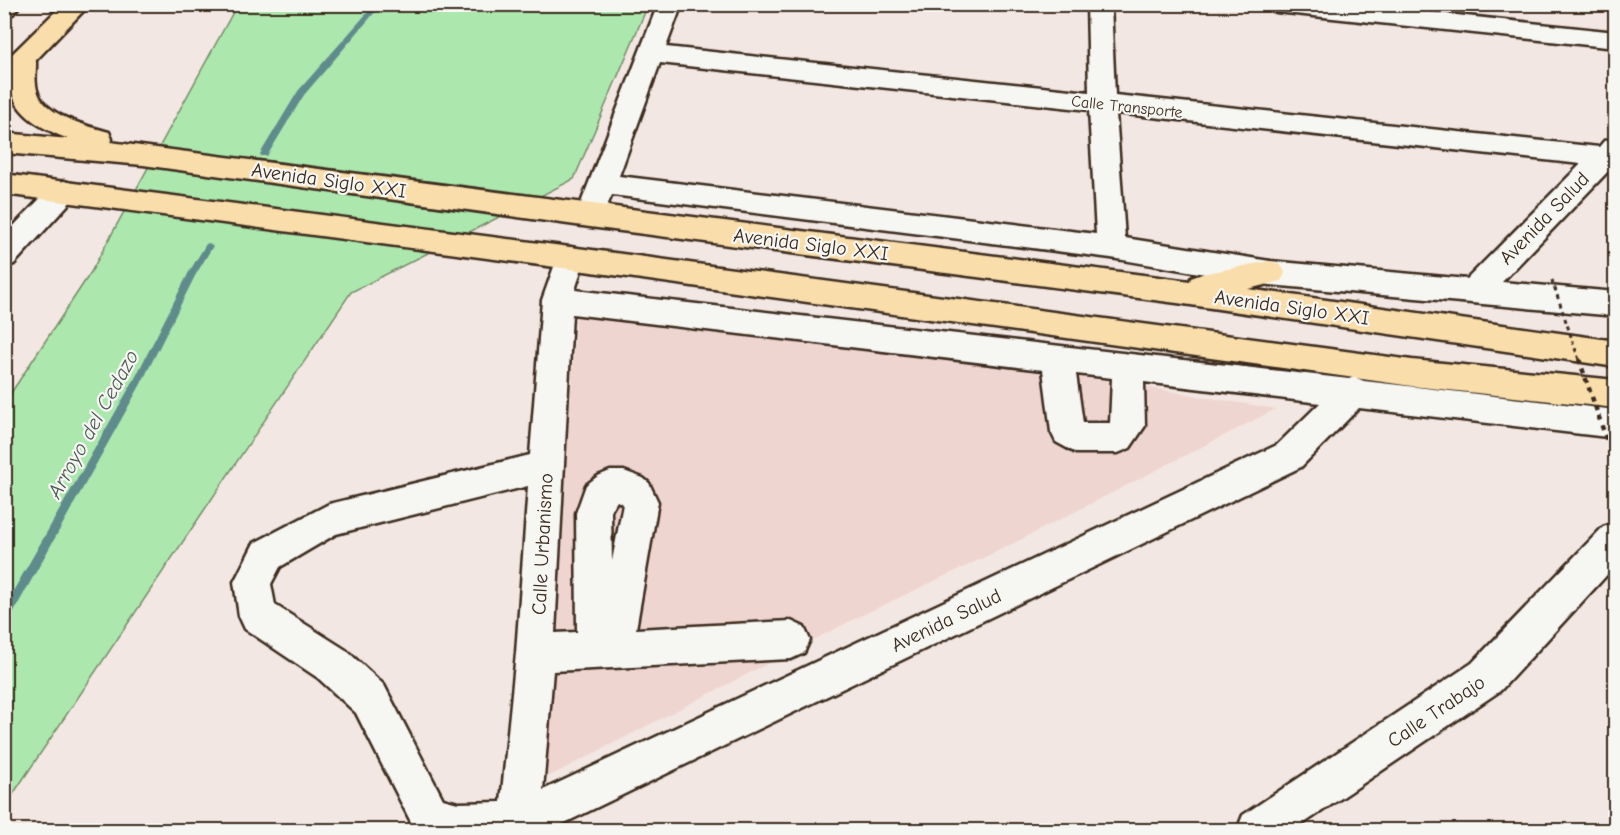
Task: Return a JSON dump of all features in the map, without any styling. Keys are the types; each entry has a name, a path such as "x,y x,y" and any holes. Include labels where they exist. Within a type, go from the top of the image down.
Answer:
{"main road":[{"path":"4,78 78,4"},
{"path":"24,58 23,90 32,105 52,123 143,155"},
{"name":"Avenida Siglo XXI","path":"4,143 143,155 590,216 1177,291 1616,354"},
{"path":"4,184 570,258 1412,373 1616,394"},
{"path":"4,197 34,187"},
{"path":"1177,291 1270,273"},
{"path":"1412,373 1613,425"}],"street":[{"path":"590,216 604,184 670,4"},
{"path":"1099,4 1101,104 1111,247"},
{"path":"1275,4 1616,40"},
{"name":"Calle Transporte","path":"650,54 1101,104 1609,152"},
{"name":"Avenida Salud","path":"1474,291 1609,152"},
{"name":"Avenida Siglo XXI","path":"604,184 1111,247 1270,273 1616,304"},
{"path":"4,256 64,191"},
{"name":"Calle Urbanismo","path":"520,827 535,653 557,300 570,258"},
{"path":"557,300 1354,392 1613,425"},
{"path":"1057,357 1068,432 1076,438 1118,438 1128,426 1128,366"},
{"name":"Avenida Salud","path":"520,827 1289,456 1354,392"},
{"path":"520,827 458,824 430,817 370,699 332,664 258,616 252,582 267,555 329,520 546,466"},
{"name":"Calle Trabajo","path":"1258,831 1486,677 1616,538"},
{"path":"535,653 791,640"}],"path":[{"path":"1552,280 1613,425"}],"shaded area":[{"path":"576,316 868,346 995,362 1276,409 1002,549 856,618 546,778"}],"green space":[{"path":"237,5 648,5 574,179 351,292 5,806 5,402 91,272"}],"waterway":[{"name":"Arroyo del Cedazo","path":"264,154 301,93 379,4"},
{"name":"Arroyo del Cedazo","path":"4,618 138,381 192,274 209,246"}]}
